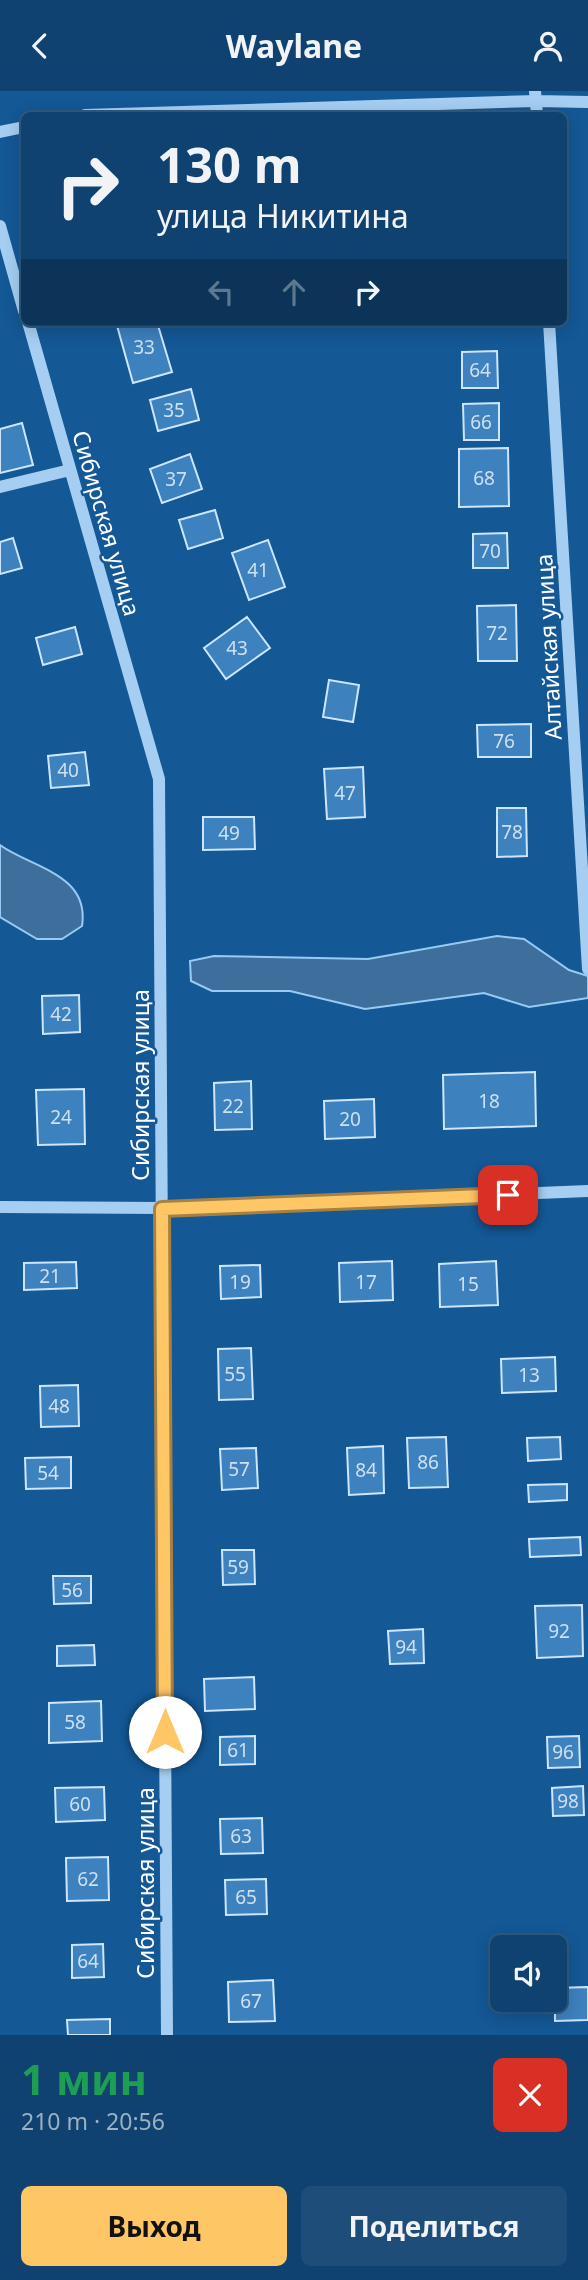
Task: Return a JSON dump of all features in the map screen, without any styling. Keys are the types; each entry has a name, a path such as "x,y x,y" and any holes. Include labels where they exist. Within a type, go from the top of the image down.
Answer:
{"street":[{"path":"156,112 535,96 588,102"},
{"path":"0,132 21,128"},
{"path":"0,226 21,300"},
{"name":"Сибирская улица","path":"29,326 159,779 167,2035"},
{"name":"Алтайская улица","path":"549,326 588,969"},
{"path":"0,487 70,470"},
{"path":"0,1207 162,1209 588,1191"}],"water":[{"path":"0,845 68,884 77,895 82,909 82,926 62,939 37,939 0,917"},
{"path":"497,936 524,939 569,970 588,976 588,998 529,1007 484,993 365,1009 290,991 212,991 191,981 190,961 214,956 368,959"}],"building":[{"path":"117,326 158,326 172,372 133,383"},
{"path":"497,351 498,388 462,388 462,352"},
{"path":"191,389 199,420 158,431 150,400"},
{"path":"499,403 499,440 464,440 463,404"},
{"path":"22,423 33,465 0,473 0,429"},
{"path":"508,448 509,506 459,507 459,449"},
{"path":"190,454 202,489 162,503 150,469"},
{"path":"215,510 223,538 188,549 179,520"},
{"path":"507,533 508,568 473,568 473,534"},
{"path":"13,538 22,568 0,574 0,542"},
{"path":"268,540 285,587 249,600 232,553"},
{"path":"516,605 517,661 478,661 477,606"},
{"path":"247,617 270,648 226,679 204,648"},
{"path":"75,627 82,654 43,665 36,638"},
{"path":"329,680 359,685 353,722 323,717"},
{"path":"531,724 531,757 478,757 477,725"},
{"path":"85,752 89,785 51,788 48,756"},
{"path":"363,767 365,817 327,819 324,769"},
{"path":"497,808 526,808 527,856 497,857"},
{"path":"203,817 254,817 255,849 203,850"},
{"path":"79,995 80,1032 43,1034 42,996"},
{"path":"535,1072 536,1126 444,1129 443,1075"},
{"path":"251,1081 252,1129 215,1130 214,1083"},
{"path":"84,1089 85,1144 38,1145 36,1090"},
{"path":"374,1099 375,1137 325,1139 324,1101"},
{"path":"392,1261 393,1300 340,1302 339,1263"},
{"path":"496,1261 498,1305 440,1307 439,1264"},
{"path":"76,1262 77,1288 24,1290 24,1263"},
{"path":"260,1265 261,1297 221,1299 220,1266"},
{"path":"251,1348 253,1399 219,1400 218,1349"},
{"path":"555,1357 556,1391 502,1393 501,1359"},
{"path":"78,1385 79,1426 41,1427 40,1386"},
{"path":"446,1437 448,1487 409,1488 407,1438"},
{"path":"560,1437 561,1459 528,1461 527,1438"},
{"path":"383,1446 384,1493 349,1495 347,1448"},
{"path":"256,1448 258,1488 222,1490 220,1449"},
{"path":"71,1457 71,1488 26,1489 25,1458"},
{"path":"567,1484 567,1500 529,1502 528,1485"},
{"path":"580,1537 581,1555 530,1557 529,1539"},
{"path":"222,1550 254,1550 255,1584 223,1585"},
{"path":"53,1576 91,1576 91,1603 54,1604"},
{"path":"582,1605 583,1656 537,1658 535,1606"},
{"path":"423,1629 424,1663 390,1664 388,1631"},
{"path":"94,1645 95,1665 57,1666 57,1646"},
{"path":"254,1677 255,1709 205,1711 204,1679"},
{"path":"101,1701 102,1741 49,1743 49,1703"},
{"path":"255,1736 255,1764 220,1765 220,1737"},
{"path":"579,1736 580,1767 548,1768 547,1737"},
{"path":"583,1786 584,1815 553,1816 552,1788"},
{"path":"104,1787 105,1820 56,1822 55,1788"},
{"path":"262,1818 263,1853 221,1854 220,1819"},
{"path":"108,1857 109,1900 67,1901 66,1858"},
{"path":"266,1879 267,1914 226,1915 225,1880"},
{"path":"103,1944 104,1977 72,1978 72,1945"},
{"path":"273,1980 275,2021 229,2022 228,1982"},
{"path":"588,1987 588,2020 555,2021 555,2012 567,2012 567,1988"},
{"path":"110,2019 110,2035 68,2035 67,2020"}],"route":[{"path":"165,1732 162,1209 508,1195"}]}
